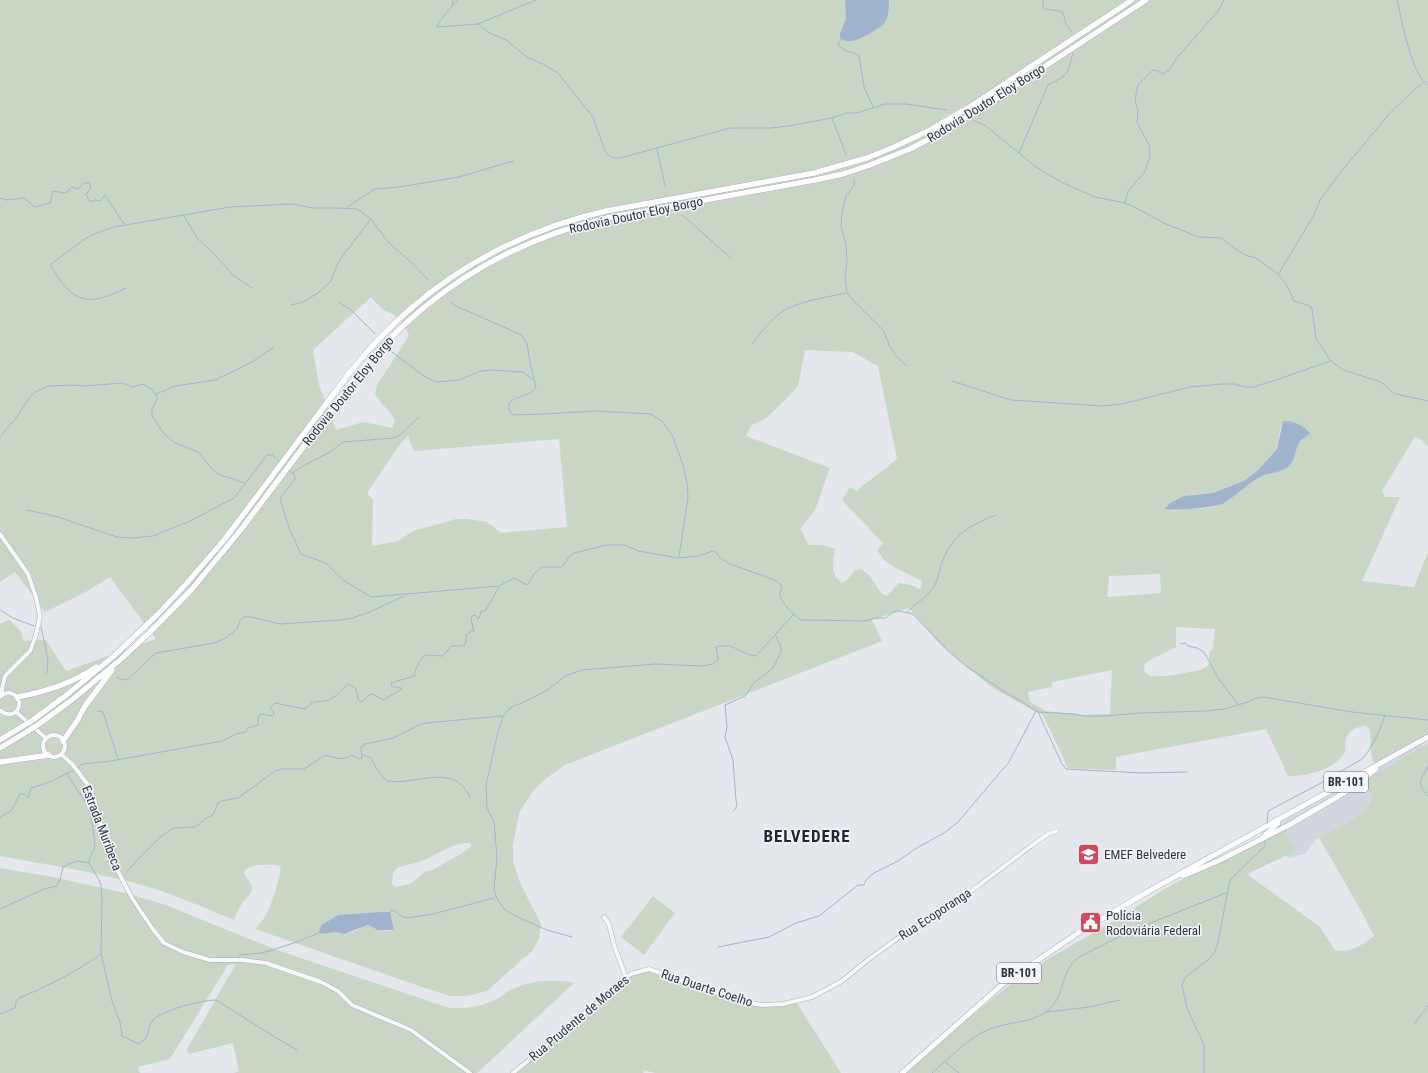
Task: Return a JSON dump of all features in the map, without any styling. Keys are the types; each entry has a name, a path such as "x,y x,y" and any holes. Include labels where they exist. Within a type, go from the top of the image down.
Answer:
{"highway":[{"name":"Rodovia Doutor Eloy Borgo","path":"0,740 32,720 69,693 115,655 159,613 212,554 350,372 370,348 414,305 464,268 518,239 576,218 606,211 807,175 881,153 919,136 956,115 1132,0"},
{"name":"Rodovia Doutor Eloy Borgo","path":"0,748 39,724 73,699 120,660 173,609 218,559 375,353 396,331 419,311 468,275 521,246 578,226 607,218 808,182 843,174 883,160 960,122 1146,0"},
{"path":"17,697 27,696 70,682 115,655"},
{"path":"63,741 85,706 120,660"},
{"path":"0,762 49,756"}],"main road":[{"name":"BR-101","path":"902,1073 1004,983 1078,933 1149,891 1428,737"},
{"path":"1149,891 1220,860 1289,825 1344,793 1390,759"},
{"path":"1250,844 1267,834 1282,818"}],"street":[{"path":"0,534 28,574 36,597 40,616 36,635 30,651 5,676 1,696 10,693 17,697 19,704 16,712"},
{"path":"0,710 4,714 16,712"},
{"path":"16,712 46,738"},
{"path":"49,736 59,736 63,741 64,748 61,754 49,756 43,748 46,738 49,736"},
{"name":"Estrada Muribeca","path":"61,754 73,765 88,785 95,802 105,841 112,860 132,898 164,943 184,952 210,960 243,960 266,963 321,982 338,991 352,1005 411,1030 470,1073"},
{"name":"Rua Ecoporanga","path":"812,998 842,981 901,936 951,905 978,886 1030,846 1048,834 1057,832"},
{"path":"604,917 609,924 614,945 626,978"},
{"name":"Rua Duarte Coelho","path":"649,969 727,996 760,1005 783,1004 812,998"},
{"name":"Rua Prudente de Moraes","path":"513,1073 569,1027 615,986 631,974 649,969"}],"shaded area":[{"path":"1422,744 1427,756 1377,807 1335,836 1317,838 1305,854 1290,858 1278,852 1277,828 1284,821"}],"green space":[{"path":"0,0 845,0 846,19 844,24 874,31 885,22 889,0 1428,0 1428,447 1422,440 1415,437 1382,491 1385,497 1400,497 1362,581 1414,587 1428,552 1428,735 1375,765 1371,751 1369,728 1365,725 1355,729 1348,735 1345,742 1345,751 1335,763 1320,771 1303,775 1288,776 1266,729 1116,757 1116,770 1068,768 1043,715 990,686 938,642 909,608 872,620 882,641 565,765 544,780 532,792 519,813 513,845 513,861 520,883 541,924 539,938 533,950 488,990 467,996 451,996 255,929 265,917 275,893 281,868 278,865 255,866 247,868 244,871 252,889 250,894 242,903 234,920 158,890 115,878 0,856 0,624 9,620 21,631 23,641 46,640 66,671 156,639 110,577 84,593 45,612 15,572 0,582","holes":["371,297 382,309 395,315 404,323 409,336 377,385 375,394 395,420 392,428 363,422 336,430 319,385 313,350","805,350 852,352 878,366 897,459 856,491 850,487 842,500 883,543 877,550 884,560 894,567 922,581 921,590 911,585 899,583 887,596 882,594 869,575 861,569 855,570 849,578 842,583 835,575 833,568 835,549 823,545 809,545 800,529 815,510 830,468 746,436 752,425 765,419 798,386","1281,426 1304,439 1300,441 1278,472 1269,473 1252,481 1221,504 1207,508 1171,511 1191,495 1213,493 1233,486 1244,481 1258,470 1277,449","408,436 414,451 559,439 567,527 501,533 487,522 456,519 413,531 398,541 372,546 373,500 367,493 398,447","1160,574 1161,593 1107,597 1109,576","1176,627 1215,629 1213,649 1209,652 1208,666 1202,669 1179,674 1150,676 1145,673 1144,665 1150,660 1176,647","1112,670 1110,714 1082,715 1046,711 1030,702 1028,692 1052,687 1052,682","465,843 470,843 472,846 461,854 432,870 425,872 410,884 395,887 392,884 393,873 397,868 424,860 449,848","338,915 348,915 394,930 387,931 368,925 352,932 330,932 322,924"]},
{"path":"1428,743 1428,1073 905,1073 950,1033 1007,987 1048,959 1121,917 1161,891 1286,823 1288,840 1295,848 1300,849 1247,874 1320,927 1335,950 1351,950 1365,943 1374,936 1319,838 1358,817 1370,805 1372,799 1371,794 1364,786 1359,785"},
{"path":"0,868 53,877 129,894 166,905 274,949 449,1008 468,1008 480,1006 497,999 520,986 535,982 559,981 574,983 477,1073 234,1073 239,1071 233,1043 189,1054 187,1049 236,964 228,965 170,1059 138,1067 140,1073 0,1073"},
{"path":"653,896 675,913 644,955 621,937"},
{"path":"651,967 670,977 754,1004 796,1002 841,1073 655,1073 644,1070 643,1073 512,1073 605,992 632,974"}],"water":[{"path":"845,0 889,0 888,11 884,24 861,38 852,41 840,38 840,33 846,19"},
{"path":"1283,421 1298,424 1310,433 1300,442 1293,461 1289,466 1280,471 1264,475 1229,500 1219,505 1194,509 1164,509 1170,503 1184,496 1213,493 1244,481 1258,470 1277,449"},
{"path":"390,912 394,930 378,930 368,925 344,934 336,932 321,934 319,931 322,924 338,915"}],"waterway":[{"path":"452,5 453,0"},
{"path":"457,0 439,22 437,27 478,24 536,0"},
{"path":"1043,0 1044,9 1063,13 1066,24 1072,32"},
{"path":"1125,203 1128,191 1144,173 1150,158 1149,145 1137,122 1138,111 1135,100 1138,85 1152,71 1155,70 1163,74 1169,70 1176,59 1218,11 1224,0"},
{"path":"1397,0 1412,59 1422,79 1428,85"},
{"path":"478,24 488,32 506,40 527,57 558,73 593,117 605,151 613,158 620,158 730,128 771,128 788,126 832,118 847,113 857,113 885,104 906,104 946,110"},
{"path":"841,39 838,43 839,46 844,50 859,56 864,87 873,107"},
{"path":"1019,153 1048,85 1063,77 1068,71 1073,53"},
{"path":"1279,273 1314,215 1320,200 1340,173 1390,113 1423,83"},
{"path":"832,118 846,154"},
{"path":"973,120 986,126 1036,167 1063,183 1095,197 1125,203 1166,224 1199,237 1222,238 1245,255 1256,258 1278,274 1286,284 1294,301 1310,306 1312,309 1316,339 1331,361 1343,370 1381,382 1396,394 1428,401"},
{"path":"657,149 665,186"},
{"path":"347,207 375,189 399,187 459,177 513,161"},
{"path":"854,178 854,185 846,196 842,213 841,227 846,244 847,261 845,277 847,293 883,330 890,347 897,357 907,366"},
{"path":"0,198 6,200 24,198 35,207 50,203 53,191 64,193 69,191 71,187 78,189 84,183 89,183 91,187 86,195 90,202 95,200 100,201 105,195 125,225"},
{"path":"126,288 101,298 82,298 74,295 67,288 59,279 51,264 85,239 114,227 230,207 292,204 313,208 357,209 371,219 389,243 412,263 428,280"},
{"path":"682,215 730,257"},
{"path":"184,216 197,238 233,275 252,288"},
{"path":"291,305 303,302 318,293 330,282 339,261 370,220"},
{"path":"752,344 765,328 785,310 811,300 846,293"},
{"path":"339,302 352,311 375,334"},
{"path":"451,302 456,306 517,333 522,336 527,344 536,387 531,393 512,400 509,403 509,410 513,415 596,411 651,414 663,422 673,437 683,465 687,483 688,497 679,557"},
{"path":"156,394 175,386 215,380 252,362 274,347"},
{"path":"388,349 424,376 436,382 459,380 481,371 491,370 523,372 534,380"},
{"path":"952,381 1011,400 1103,406 1122,404 1190,387 1221,384 1235,384 1244,387 1253,387 1330,361"},
{"path":"0,437 30,397 35,392 49,386 85,386 122,383 133,387 143,384 153,390 157,397 152,409 152,416 164,434 175,443 198,452 218,474 245,483"},
{"path":"293,473 330,452 343,442 394,438 400,435 419,417"},
{"path":"27,510 58,517 117,537 131,538 153,536 190,521 234,498 267,455 272,455 279,461"},
{"path":"289,470 294,475 295,479 280,498 289,528 301,554 326,563 343,580 371,597 499,586 514,578 527,585 534,574 542,567 561,567 574,553 607,545 624,545 639,551 678,558 698,556 713,551 730,564 775,580 782,586 780,596 783,602 799,619 802,620 866,621 875,618 886,618 893,612 899,611 913,614 947,650 966,666 1038,712 1062,764 1066,769 1142,773 1187,772"},
{"path":"907,612 927,595 934,586 938,579 947,551 952,543 971,527 996,515"},
{"path":"78,768 82,764 111,761 222,741 236,734 245,732 248,728 258,725 258,718 260,714 273,716 274,713 270,708 275,703 305,709 314,702 331,699 349,684 356,689 358,699 362,702 369,695 373,694 383,700 402,689 392,687 391,683 414,676 415,670 424,656 443,656 451,646 462,646 466,643 466,635 474,631 471,619 472,616 475,615 478,619 479,618 481,612 486,610 499,587"},
{"path":"117,677 122,680 128,679 156,653 214,643 226,638 237,629 243,617 252,617 280,624 341,620 370,612 404,596"},
{"path":"0,610 13,618 34,626"},
{"path":"572,937 547,930 513,915 504,909 496,897 494,889 497,857 494,822 487,808 486,785 503,716 510,708 549,689 565,676 582,670 655,664 704,666 713,664 717,661 716,647 723,646 733,647 756,656 793,615"},
{"path":"41,627 48,660 47,673"},
{"path":"734,811 737,806 733,760 725,737 727,727 725,705 745,696 754,683 773,668 781,652 781,647 776,636"},
{"path":"1181,644 1185,643 1188,646 1197,648 1204,652 1220,681 1238,704"},
{"path":"1039,712 1084,716 1105,716 1141,713 1206,711 1224,709 1263,697 1352,712 1428,720"},
{"path":"97,711 103,712 118,759"},
{"path":"718,947 769,937 796,923 819,916 858,885 864,885 866,880 874,873 898,861 915,849 944,833 958,822 1009,762 1036,711"},
{"path":"1267,823 1268,811 1362,759 1376,738 1385,715"},
{"path":"127,871 159,838 173,828 194,827 198,825 206,818 213,815 218,803 221,801 238,798 275,771 281,769 304,769 325,755 342,759 352,755 359,759 362,758 361,747 365,744 393,738 426,723 502,716"},
{"path":"363,755 371,758 378,771 387,781 398,782 444,777 454,780 463,786 470,797"},
{"path":"1428,766 1420,781 1422,788 1428,796"},
{"path":"0,817 11,811 20,794 24,794 28,798 31,788 50,782 72,771"},
{"path":"66,773 90,810 95,843 89,863 101,885 101,953 112,1001 120,1022 122,1036 139,1044 146,1038 150,1024 158,1016 183,1006 209,1000 216,1000 297,1050"},
{"path":"1204,1073 1204,1045 1187,1008 1182,985 1188,975 1208,960 1215,952 1230,880 1265,846 1265,840"},
{"path":"0,909 44,889 57,886 63,867 68,864 78,861 89,863"},
{"path":"932,1073 960,1048 983,1032 1040,1016 1046,1012 1056,1002 1071,965 1081,956 1133,930 1226,893"},
{"path":"389,913 394,910 401,916 407,918 433,914 494,898"},
{"path":"239,955 262,953 297,942 321,932"},
{"path":"0,1014 15,1008 16,1002 19,998 62,978 101,954"},
{"path":"1047,1012 1089,1007 1120,1000"},
{"path":"1414,1024 1428,1006"},
{"path":"945,1062 959,1073"}],"place":[{"name":"EMEF Belvedere","path":"1089,854"},
{"name":"Polícia Rodoviária Federal","path":"1091,922"}],"district":[{"name":"BELVEDERE","path":"807,836"}]}
